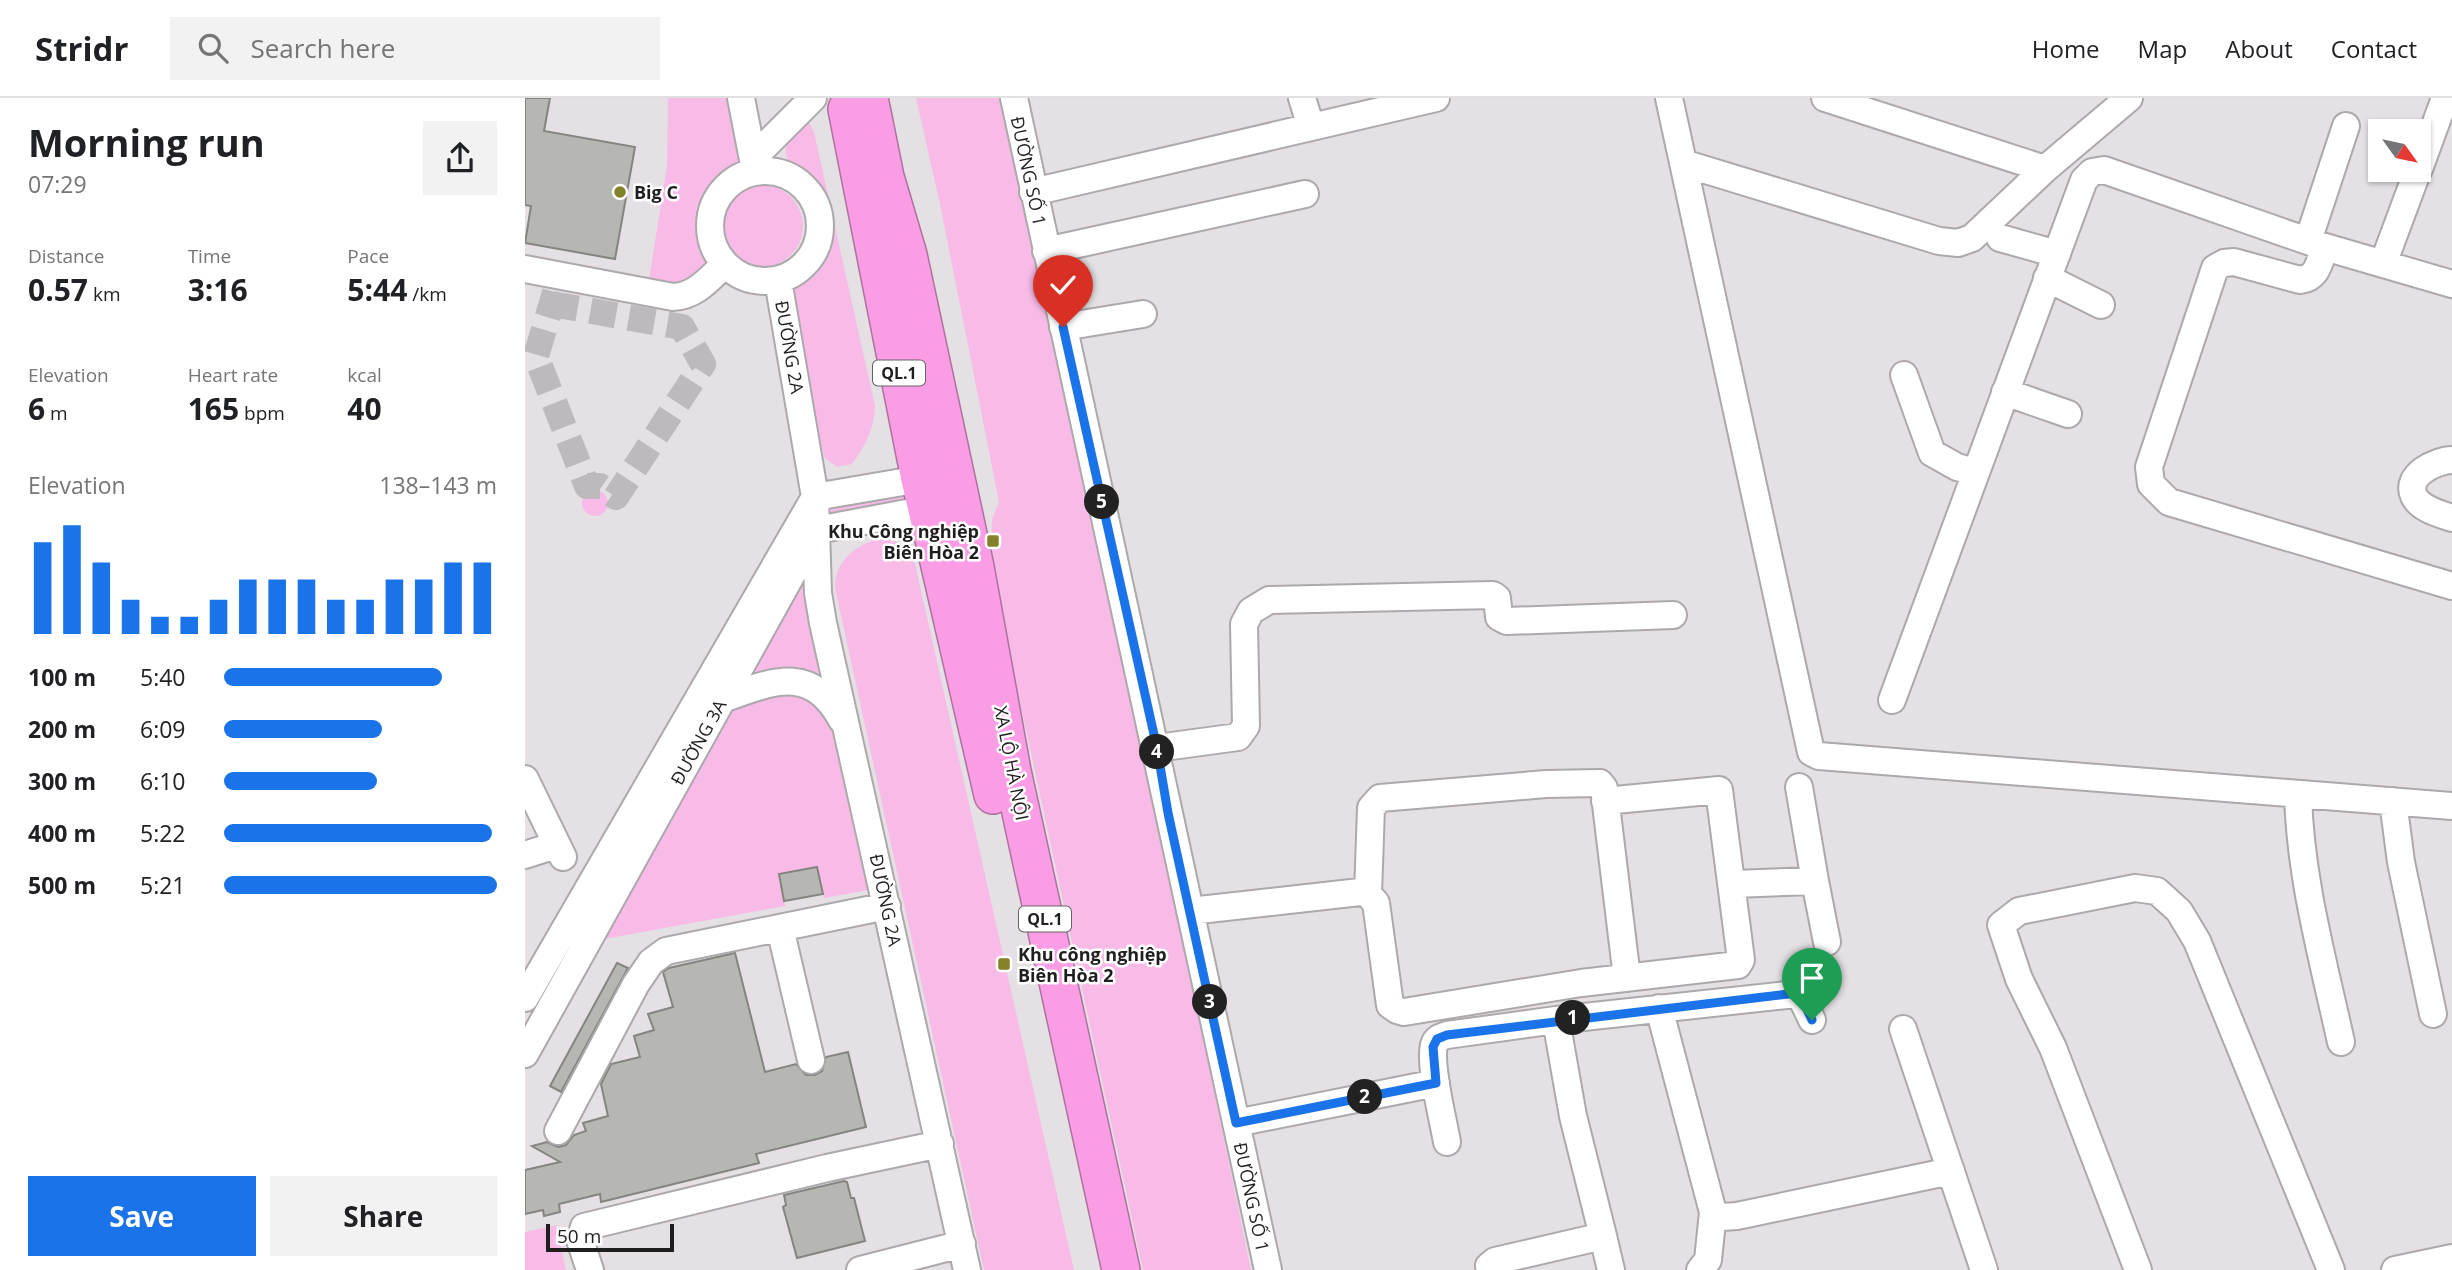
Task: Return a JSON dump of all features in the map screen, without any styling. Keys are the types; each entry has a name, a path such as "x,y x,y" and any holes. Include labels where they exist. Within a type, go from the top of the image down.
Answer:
{"highway":[{"name":"XA LỘ HÀ NỘI","path":"822,98 840,180 892,261 924,494 1097,1270"},
{"name":"QL.1","path":"845,98 872,177"},
{"name":"QL.1","path":"869,98 872,177"},
{"name":"XA LỘ HÀ NỘI","path":"892,261 914,217 893,98"},
{"name":"XA LỘ HÀ NỘI","path":"872,177 892,261 975,567 1013,771 1121,1270"}],"street":[{"path":"741,98 754,165"},
{"path":"754,165 792,177 806,189 816,205 820,223 813,251 796,272 778,279 749,279 725,264 715,250 710,234 711,217 716,201 726,187 754,165 813,98"},
{"name":"ĐƯỜNG SỐ 1","path":"1014,98 1268,1270"},
{"path":"1302,98 1311,127"},
{"path":"1033,192 1436,98"},
{"path":"1669,98 1811,752 1819,756 2452,806"},
{"path":"1825,98 2045,169"},
{"path":"1683,163 1939,241 1958,243 1972,238 2045,169 2129,98"},
{"path":"2431,132 2443,98"},
{"path":"2346,126 2316,244 2316,273 2308,279 2300,280 2234,262 2215,268 2149,467 2151,484 2169,502 2452,586"},
{"path":"1892,700 2084,180 2092,172 2104,170 2316,244 2452,284"},
{"path":"2383,264 2413,182"},
{"path":"1046,251 1305,194"},
{"path":"2000,238 2052,266 2101,305"},
{"path":"525,269 673,297 684,296 697,290 725,264"},
{"name":"ĐƯỜNG 2A","path":"778,279 815,497 820,603 967,1270"},
{"path":"1063,327 1143,314"},
{"path":"1904,375 1932,453 1957,467 1975,472"},
{"path":"2005,392 2068,414"},
{"path":"2452,460 2439,460 2421,472 2412,487 2414,498 2426,508 2452,518"},
{"path":"815,497 924,494"},
{"path":"817,530 924,494"},
{"name":"ĐƯỜNG 3A","path":"525,998 815,497"},
{"name":"ĐƯỜNG 3A","path":"525,1054 817,530"},
{"path":"1157,748 1238,737 1244,732 1243,632 1251,611 1269,600 1493,596 1497,598 1499,617 1507,621 1672,615"},
{"path":"720,700 763,683 787,681 807,684 826,696 850,736"},
{"path":"525,779 560,851 525,855"},
{"path":"1368,894 1371,808 1380,798 1546,784 1600,783 1604,788 1627,978"},
{"path":"1799,787 1827,942"},
{"path":"1190,911 1360,892 1368,894 1375,903 1390,1005 1404,1012 1581,983 1738,965 1741,960 1733,884 1719,790 1605,801"},
{"path":"2298,794 2299,838 2341,1042"},
{"path":"2393,801 2410,913 2434,1014"},
{"path":"1733,884 1815,881"},
{"path":"2138,1270 2053,1048 2019,979 2001,925 2019,911 2135,888 2157,891 2179,911 2197,941 2332,1270"},
{"path":"558,1131 636,984 651,962 666,951 887,906"},
{"path":"779,928 811,1060"},
{"path":"1447,1142 1436,1083 1433,1047 1437,1039 1447,1035 1556,1020 1797,994 1812,1020"},
{"path":"1659,1008 1713,1212 1708,1260 1700,1270"},
{"path":"1556,1020 1573,1116 1611,1270"},
{"path":"1903,1029 1984,1270"},
{"path":"1236,1123 1436,1083"},
{"path":"590,1270 580,1240 584,1227 827,1168 940,1144"},
{"path":"1713,1212 1722,1217 1737,1216 1951,1171"},
{"path":"1490,1270 1489,1266 1495,1261 1603,1236"},
{"path":"860,1270 962,1244"},
{"path":"2395,1270 2452,1258"}],"shaded area":[{"path":"668,98 735,98 748,167 723,183 708,207 704,221 705,235 717,263 694,285 648,287 667,165"},
{"path":"916,98 1008,98 1251,1270 1143,1270 992,573 992,519 999,502 940,204"},
{"path":"801,122 809,123 814,132 875,406 871,429 861,450 852,464 837,467 824,457 793,314 796,281 819,253 826,231 822,206 795,171 786,150 789,137"},
{"path":"762,185 778,188 791,197 800,210 803,226 800,242 791,255 778,264 762,267 746,264 733,255 724,242 721,226 724,210 733,197 746,188"},
{"path":"595,490 604,494 608,503 604,512 595,516 586,512 582,503 586,494"},
{"path":"914,490 917,501 822,519 821,506"},
{"path":"877,539 901,545 915,564 1074,1270 984,1270 835,588 838,570 847,557 860,546"},
{"path":"808,567 829,691 739,687"},
{"path":"788,687 830,710 874,889 824,898 817,867 779,874 785,906 599,940 730,703"},
{"path":"556,1225 566,1270 525,1270 525,1232"}],"building":[{"path":"525,98 550,98 544,131 635,147 615,259 525,243 531,206 525,205"},
{"path":"817,867 823,894 784,901 779,874"},
{"path":"735,953 765,1072 796,1064 806,1075 815,1075 822,1071 826,1057 848,1052 866,1127 756,1154 759,1163 601,1202 600,1194 559,1204 560,1212 544,1216 543,1210 525,1214 525,1170 560,1162 532,1146 547,1142 558,1147 566,1145 574,1135 586,1131 583,1123 608,1116 601,1084 611,1064 640,1057 634,1036 654,1030 648,1014 673,1007 663,972 669,968"},
{"path":"617,963 628,968 561,1092 550,1086"},
{"path":"847,1182 851,1198 854,1198 865,1241 797,1258 783,1207 786,1205 784,1195"}],"tunnel":[{"path":"552,304 682,327 703,364 616,497 600,486 587,486 536,356 560,276"}],"place":[{"name":"Big C","path":"620,192"},
{"name":"Khu Công nghiệp Biên Hòa 2","path":"993,541"},
{"name":"Khu công nghiệp Biên Hòa 2","path":"1004,964"}],"route":[{"path":"1063,327 1157,748 1168,813 1236,1123 1436,1083 1433,1047 1437,1039 1447,1035 1788,994 1797,994 1802,999 1812,1020"}]}
